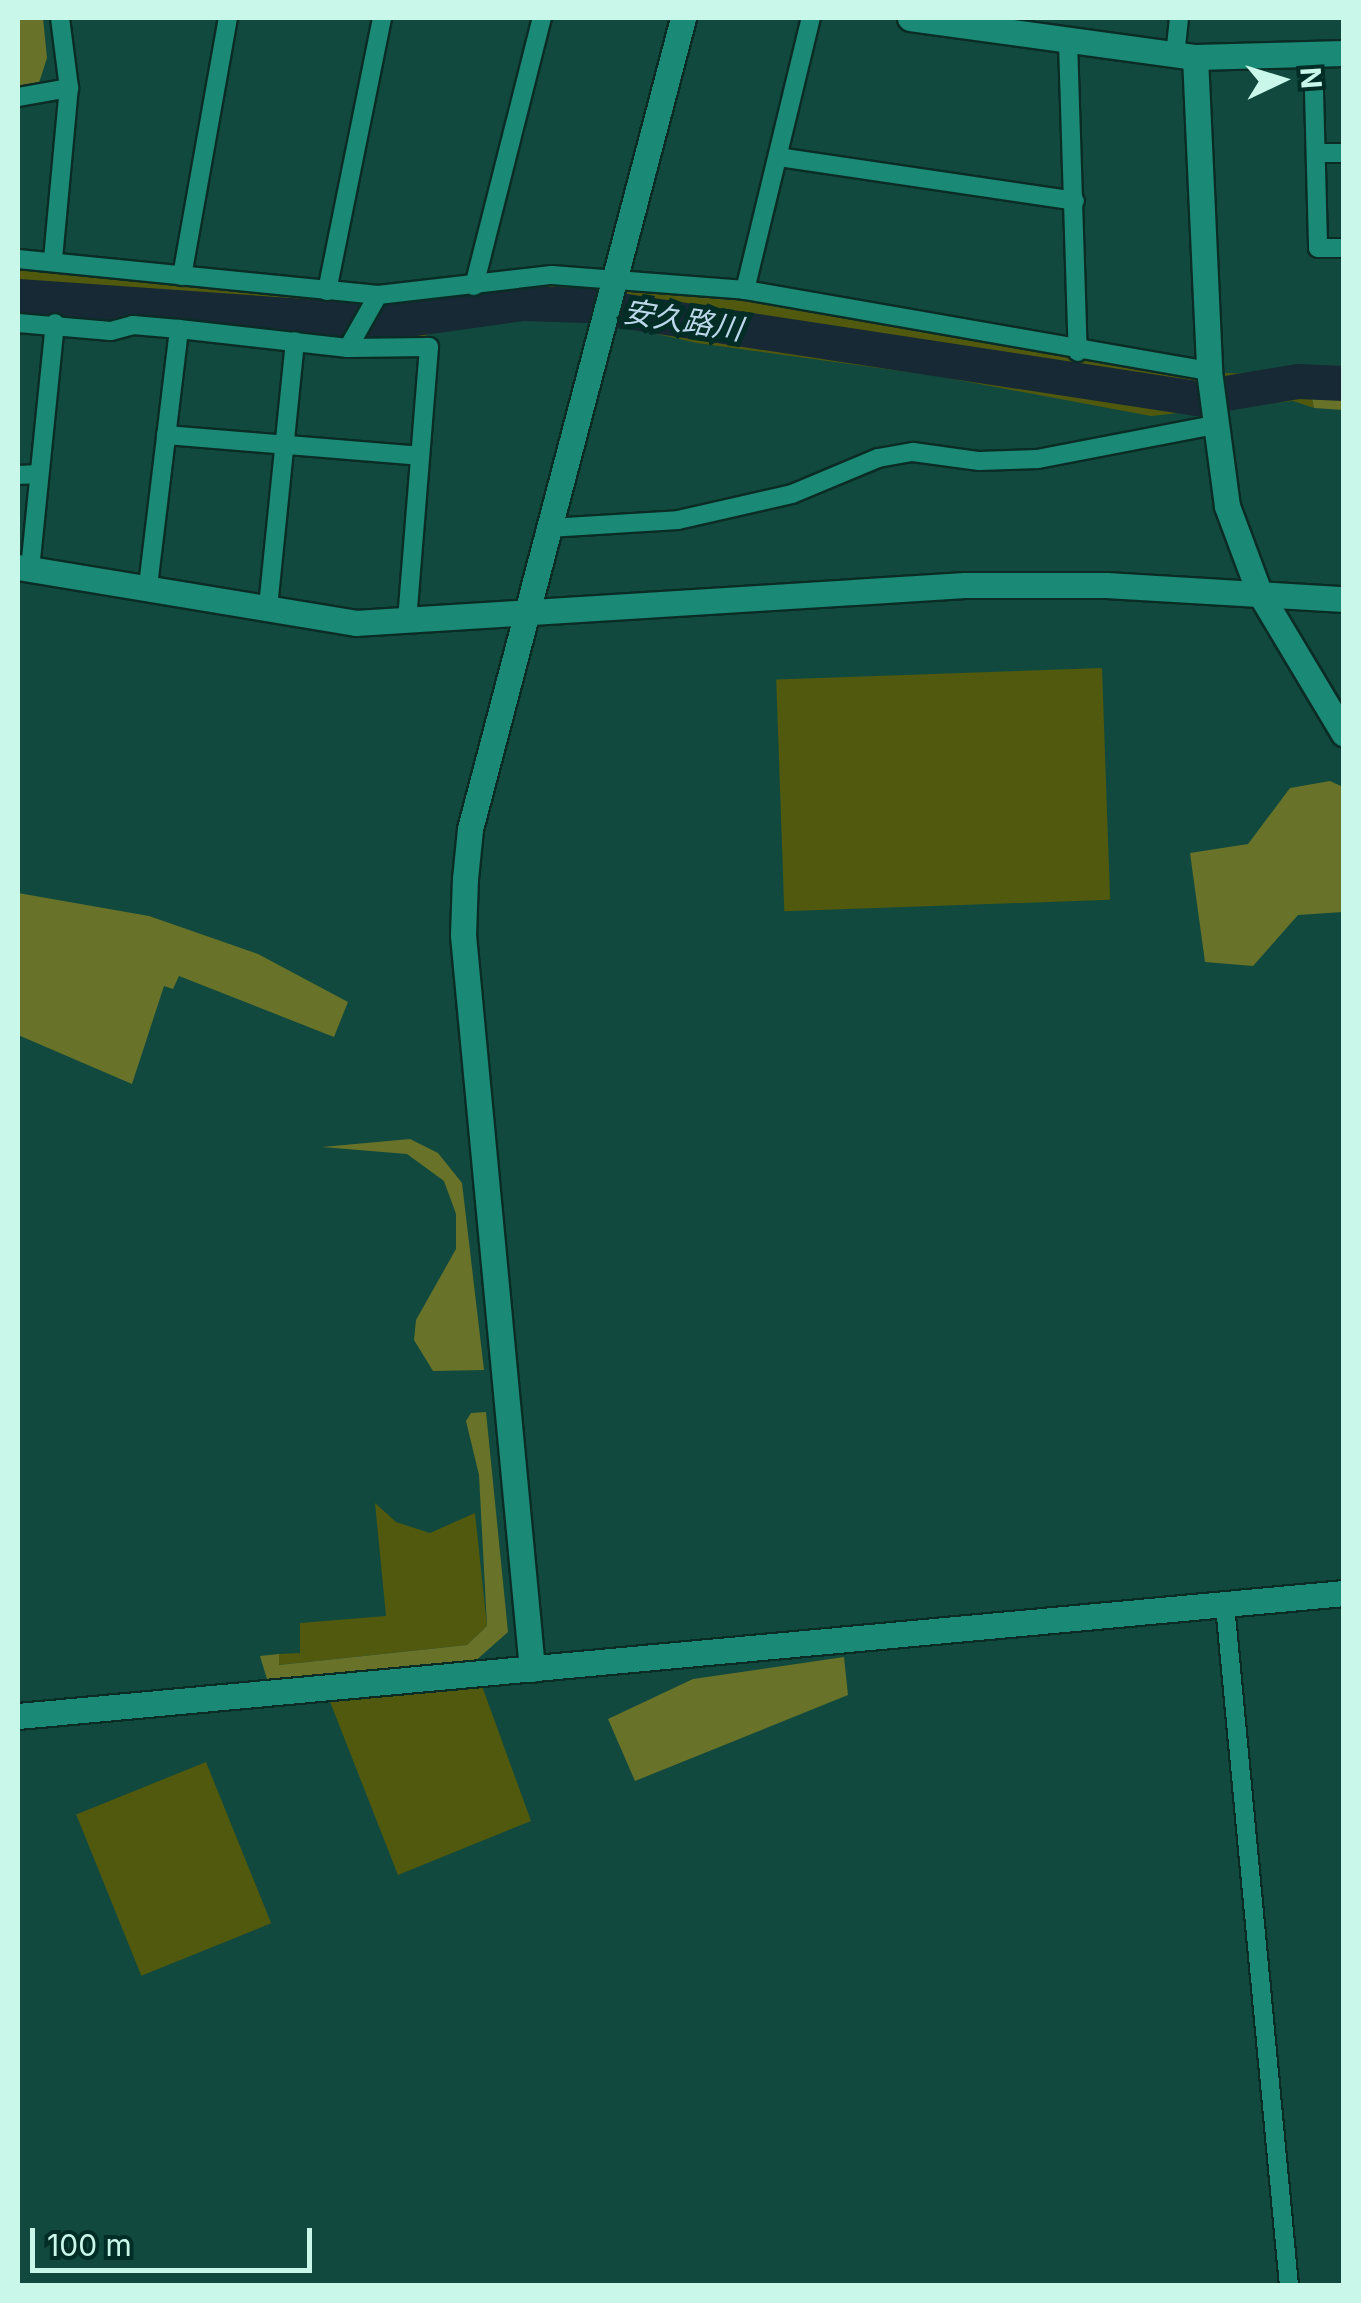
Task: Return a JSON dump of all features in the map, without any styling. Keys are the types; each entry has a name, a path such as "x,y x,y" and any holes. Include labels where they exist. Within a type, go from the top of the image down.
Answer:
{"street":[{"path":"53,259 68,88 60,18"},
{"path":"182,276 228,18"},
{"path":"327,291 382,18"},
{"path":"474,286 542,18"},
{"path":"532,1669 463,935 470,829 683,18"},
{"path":"746,290 811,18"},
{"path":"910,18 1185,56 1344,53"},
{"path":"1178,18 1185,56 1213,419 1227,506 1258,592 1344,734"},
{"path":"1068,42 1078,352"},
{"path":"1313,53 1318,248 1344,248"},
{"path":"18,98 68,88"},
{"path":"1316,153 1344,153"},
{"path":"778,158 1074,201"},
{"path":"18,259 53,259 376,299 552,276 746,290 1210,377"},
{"path":"350,343 376,299"},
{"path":"18,322 111,331 133,325 295,342 429,347 407,622"},
{"path":"55,323 39,474 24,568 355,623 965,585 1258,592 1344,600"},
{"path":"148,586 179,328"},
{"path":"268,607 295,342"},
{"path":"549,528 678,520 792,494 878,458 913,452 978,461 1038,459 1213,419"},
{"path":"166,435 419,456"},
{"path":"18,475 39,474"},
{"path":"18,1716 1344,1593"},
{"path":"1225,1604 1288,2286"}],"green space":[{"path":"18,18 43,18 47,58 38,86 18,92"},
{"path":"18,260 403,292 552,275 641,282 1224,373 1307,376 1314,408 1293,401 1151,416 937,376 697,343 582,317 472,323 432,332 407,347 18,324"},
{"path":"1343,370 1343,410 1314,408 1307,376"},
{"path":"1102,668 1110,900 784,911 776,679"},
{"path":"1330,781 1343,787 1343,912 1298,915 1253,966 1205,962 1190,853 1248,844 1290,788"},
{"path":"18,893 149,916 258,954 348,1002 334,1037 179,976 173,989 164,986 132,1084 18,1035"},
{"path":"410,1139 438,1153 462,1183 484,1370 433,1371 414,1340 416,1320 456,1249 456,1214 444,1181 407,1154 322,1147"},
{"path":"486,1412 508,1632 473,1663 267,1679 260,1656 279,1654 279,1665 467,1645 487,1626 479,1475 466,1421 471,1413"},
{"path":"375,1503 396,1522 430,1533 475,1513 487,1626 467,1645 278,1665 279,1654 300,1653 300,1623 386,1616"},
{"path":"844,1657 848,1695 635,1781 608,1719 693,1679"},
{"path":"482,1686 531,1821 398,1875 325,1689"},
{"path":"206,1762 271,1923 141,1976 76,1814"}],"waterway":[{"name":"安久路川","path":"18,296 387,322 523,303 587,305 1196,398 1298,381 1344,383"}]}
